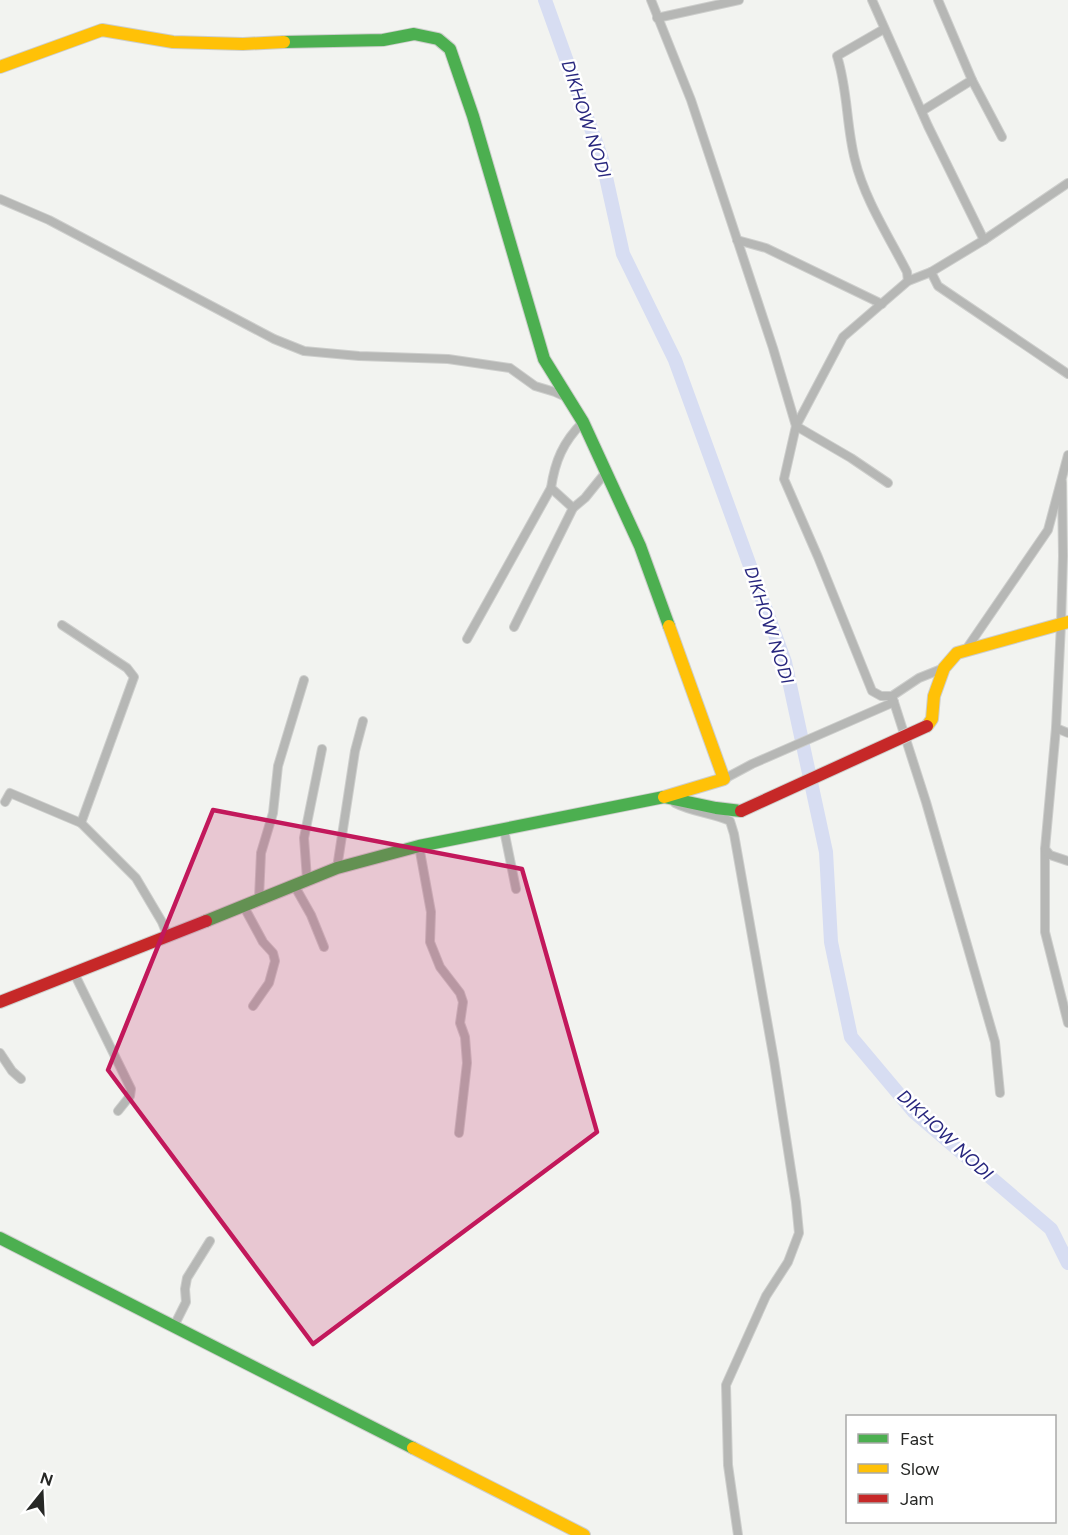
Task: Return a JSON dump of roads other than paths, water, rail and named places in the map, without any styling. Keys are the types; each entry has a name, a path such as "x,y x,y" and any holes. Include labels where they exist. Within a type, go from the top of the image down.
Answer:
{"street":[{"path":"651,0 691,100 773,348 796,426 888,483"},
{"path":"657,18 739,0"},
{"path":"872,0 984,240"},
{"path":"938,0 972,80 1002,137"},
{"path":"884,29 837,56 844,76 854,159 863,184 907,272 908,281"},
{"path":"0,67 102,30 173,42 219,44 383,40 414,34 438,39 450,49 456,62 544,359 583,423 640,546 724,779"},
{"path":"922,111 972,80"},
{"path":"893,699 872,692 818,556 784,479 796,426 843,337 908,281 931,272 984,240 1068,183"},
{"path":"0,199 49,220 274,339 304,351 359,356 448,359 510,368 535,386 569,399"},
{"path":"737,240 766,249 882,304"},
{"path":"931,272 938,286 1068,374"},
{"path":"466,639 552,488 554,466 570,435 583,423"},
{"path":"965,651 1048,530 1068,455"},
{"path":"514,627 573,508 585,498 606,472"},
{"path":"1062,482 1064,623 1045,849 1045,932 1068,1023"},
{"path":"552,488 573,508"},
{"path":"664,797 741,811 927,726 932,719 934,696 944,668 957,653 1064,623"},
{"path":"62,625 127,668 134,677 81,823"},
{"path":"0,1002 337,868 419,846 664,797 724,779 752,764 885,706 919,678 944,668"},
{"path":"259,898 261,852 273,813 278,766 304,680"},
{"path":"893,699 926,802 995,1042 1000,1093"},
{"path":"337,868 355,751 363,721"},
{"path":"1056,728 1068,733"},
{"path":"308,879 304,838 322,750"},
{"path":"5,802 10,793 81,823 136,878 162,922 168,937"},
{"path":"664,797 686,809 712,814 730,821 774,1059 796,1202 799,1233 788,1262 766,1296 726,1385 728,1466 738,1535"},
{"path":"504,830 516,889"},
{"path":"419,846 431,912 430,942 440,967 460,993 463,1002 460,1023 465,1037 467,1062 459,1133"},
{"path":"1045,849 1050,855 1068,861"},
{"path":"294,885 311,915 324,947"},
{"path":"243,905 263,942 273,953 275,961 269,983 253,1006"},
{"path":"74,973 131,1089 130,1096 118,1111"},
{"path":"1058,979 1065,985 1068,984"},
{"path":"0,1053 12,1071 21,1079"},
{"path":"0,1238 584,1535"},
{"path":"174,1326 186,1302 187,1278 210,1241"}],"waterway":[{"name":"DIKHOW NODI","path":"545,0 602,159 623,254 675,360 785,662 826,852 831,942 851,1037 914,1112 1051,1229 1068,1263"}]}
